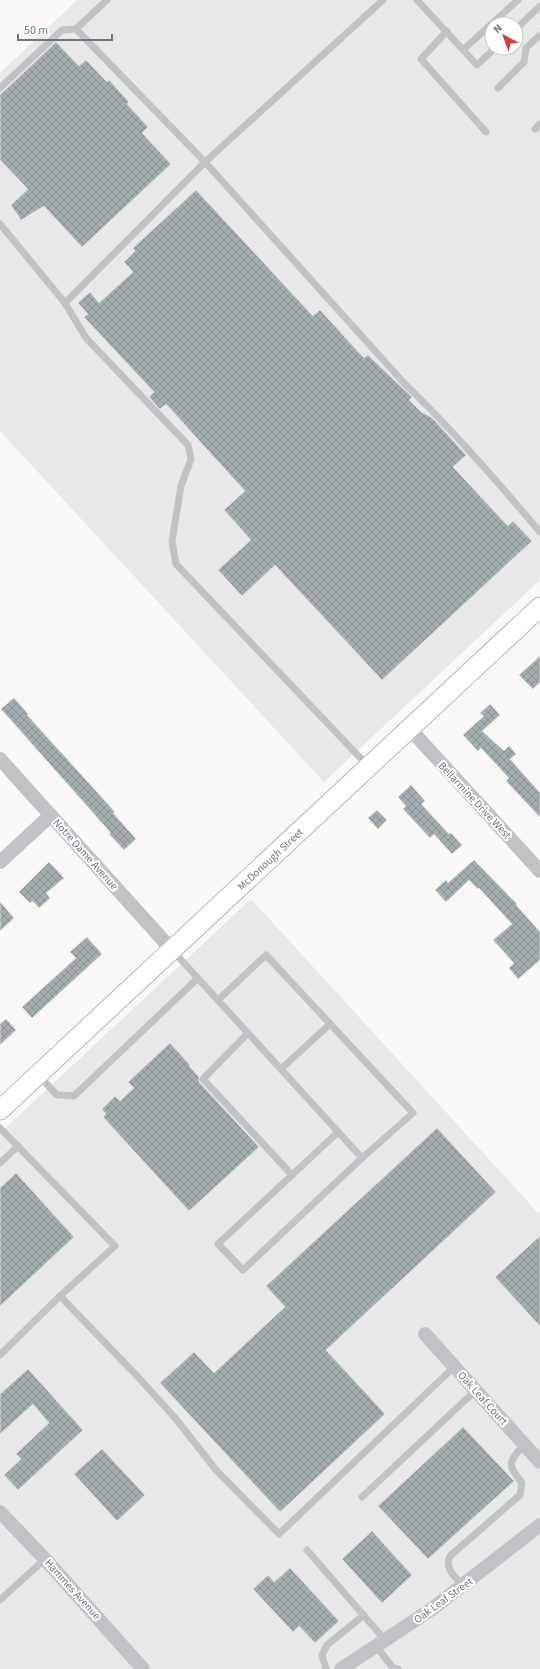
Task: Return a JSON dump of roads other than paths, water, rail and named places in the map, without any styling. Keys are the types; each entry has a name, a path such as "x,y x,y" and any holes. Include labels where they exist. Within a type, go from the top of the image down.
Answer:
{"street":[{"name":"McDonough Street","path":"0,1110 540,607"},
{"name":"Bellarmine Drive West","path":"410,729 540,871"},
{"name":"Notre Dame Avenue","path":"0,759 172,950"},
{"path":"0,862 51,815"},
{"name":"Oak Leaf Court","path":"426,1334 540,1462"},
{"name":"Hammes Avenue","path":"0,1512 45,1559 143,1669"},
{"name":"Oak Leaf Street","path":"340,1669 381,1643 463,1586 540,1525"}],"lane":[{"path":"0,88 62,30 76,29 107,0"},
{"path":"65,303 204,162 383,0"},
{"path":"417,0 464,49 477,65 487,56"},
{"path":"464,49 518,0"},
{"path":"524,21 540,6"},
{"path":"76,29 204,162 404,383 494,479 540,532"},
{"path":"447,32 421,59 486,132"},
{"path":"498,88 524,62 526,48 540,36"},
{"path":"0,224 65,303 86,338 188,445 191,459 181,486 172,541 176,564 369,767"},
{"path":"172,950 362,1158"},
{"path":"218,1000 266,955 413,1113 362,1158 243,1270 218,1244 338,1132"},
{"path":"38,1075 57,1095 74,1096 198,978"},
{"path":"281,1069 330,1024"},
{"path":"248,1033 203,1079 292,1175"},
{"path":"0,1128 115,1246 60,1296 0,1356"},
{"path":"0,1162 18,1146"},
{"path":"60,1296 176,1419 216,1470 279,1534 455,1366"},
{"path":"362,1497 476,1390"},
{"path":"463,1586 448,1568 447,1561 450,1556 520,1495 522,1483 511,1470 510,1464 512,1459 524,1444"},
{"path":"307,1550 364,1615 381,1643 393,1668 398,1669"},
{"path":"0,1600 45,1559"},
{"path":"326,1669 322,1655 327,1645 364,1615"}]}
